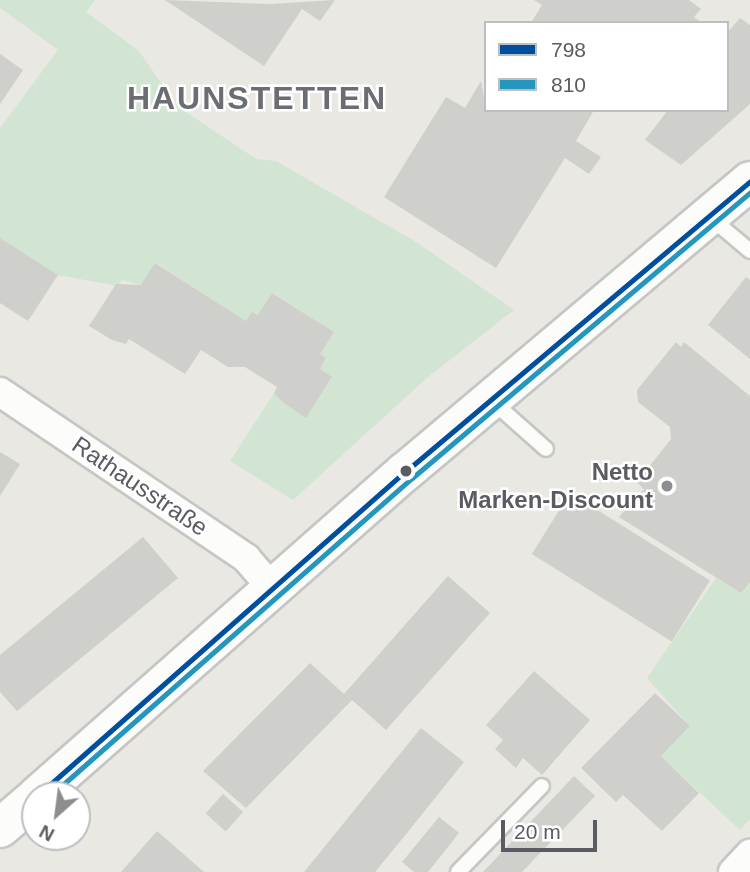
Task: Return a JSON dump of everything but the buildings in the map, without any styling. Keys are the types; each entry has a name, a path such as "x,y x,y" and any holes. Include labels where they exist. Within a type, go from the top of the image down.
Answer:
{"main road":[{"path":"53,781 491,400 750,181"},
{"path":"0,828 21,809"}],"street":[{"name":"Rathausstraße","path":"0,392 246,558 274,589"},
{"path":"733,872 750,853"}],"lane":[{"path":"709,215 750,251"},
{"path":"491,400 546,449"},
{"path":"458,872 542,786"}],"green space":[{"path":"0,0 95,0 86,12 139,51 177,106 256,159 276,161 416,242 514,310 428,377 293,500 230,461 274,393 306,417 332,378 320,369 326,359 320,354 334,332 273,293 258,315 252,312 246,321 156,263 141,285 122,280 118,286 58,275 0,238 0,128 58,50 0,8"},
{"path":"716,578 741,593 750,582 750,819 740,830 661,756 690,726 647,678"}],"transit line":[{"name":"798","path":"54,781 406,471 750,181"},
{"name":"810","path":"67,781 412,478 750,192"}],"place":[{"name":"Netto Marken-Discount","path":"667,486"}],"district":[{"name":"HAUNSTETTEN","path":"257,98"}]}
